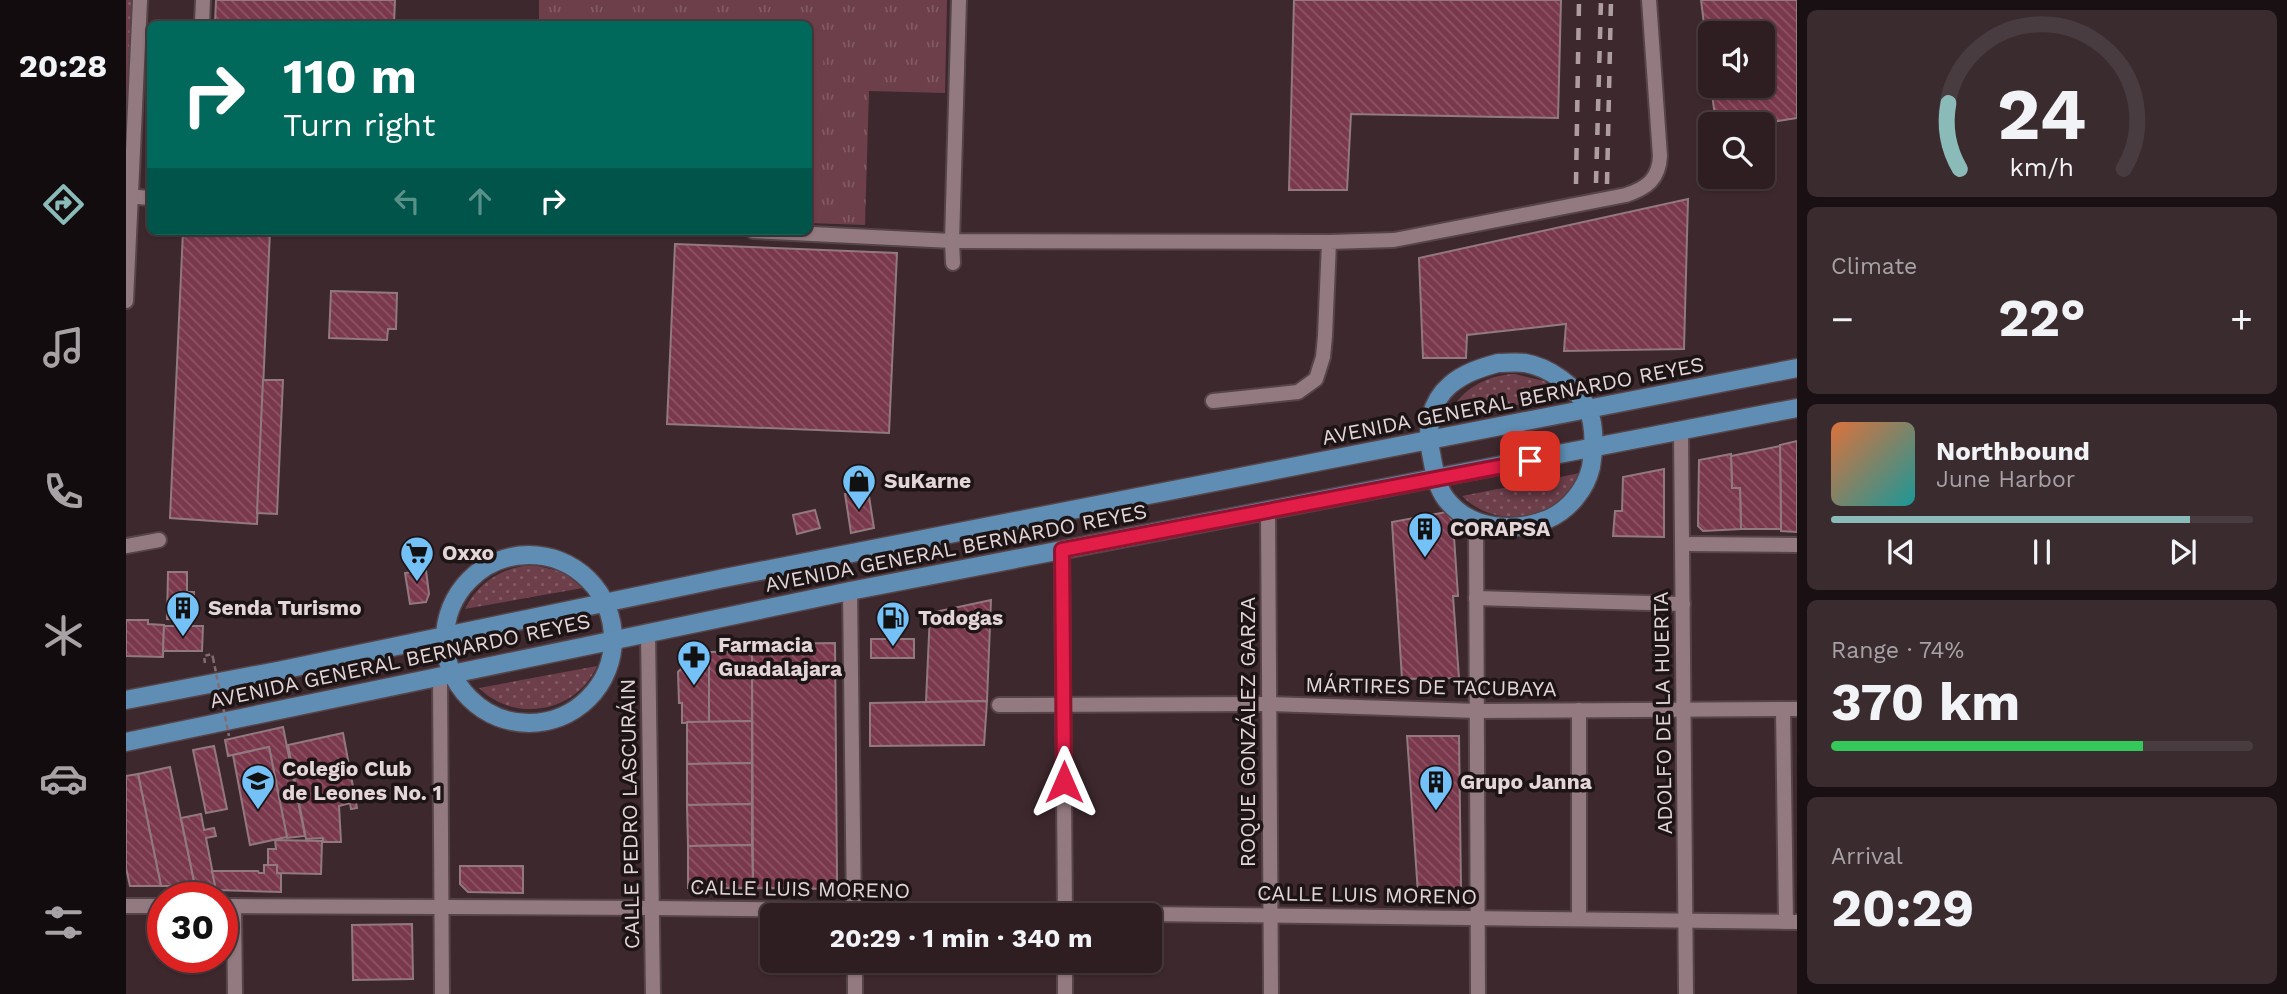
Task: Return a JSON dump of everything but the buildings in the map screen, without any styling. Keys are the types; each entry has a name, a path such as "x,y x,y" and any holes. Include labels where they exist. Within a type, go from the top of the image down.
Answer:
{"main road":[{"path":"1498,363 1526,363 1551,373 1572,388 1588,410 1595,448 1589,475 1574,499 1554,516 1515,528 1490,526 1460,512 1446,498 1436,479 1429,441 1433,406 1448,386 1471,371 1498,363"},
{"name":"AVENIDA GENERAL BERNARDO REYES","path":"126,700 1797,368"},
{"name":"AVENIDA GENERAL BERNARDO REYES","path":"126,742 850,591 1797,408"},
{"path":"540,556 570,565 587,578 606,604 613,641 610,664 591,697 572,712 546,722 516,723 499,718 471,700 446,676 445,635 450,613 464,587 481,570 497,561 513,557 540,556"}],"street":[{"path":"126,301 128,196 140,0"},
{"path":"202,21 203,0"},
{"path":"953,263 959,0"},
{"path":"812,234 952,241 1394,240 1641,191 1651,184 1660,167 1649,0"},
{"path":"128,196 147,198"},
{"path":"1213,401 1298,392 1316,379 1324,347 1329,242"},
{"name":"ADOLFO DE LA HUERTA","path":"1681,432 1686,994"},
{"name":"ROQUE GONZÁLEZ GARZA","path":"1268,511 1271,994"},
{"path":"1476,521 1478,994"},
{"path":"126,546 159,540"},
{"path":"1682,544 1797,545"},
{"path":"1062,550 1065,903"},
{"path":"850,591 854,903"},
{"path":"1476,598 1683,604"},
{"name":"CALLE PEDRO LASCURÁIN","path":"648,634 653,994"},
{"path":"442,994 441,906 446,676"},
{"name":"MÁRTIRES DE TACUBAYA","path":"999,705 1269,704 1477,711 1790,709"},
{"path":"1790,709 1792,922"},
{"path":"1578,710 1579,919"},
{"path":"126,906 147,906"},
{"name":"CALLE LUIS MORENO","path":"238,906 760,911"},
{"name":"CALLE LUIS MORENO","path":"1162,914 1792,922"},
{"path":"233,973 235,994"},
{"path":"855,973 855,994"},
{"path":"1065,973 1065,994"}],"path":[{"path":"205,663 204,656 212,654 229,736"}],"green space":[{"path":"126,0 133,0 126,169"},
{"path":"539,0 947,0 945,93 869,91 865,225 812,223 812,21 539,21"},
{"path":"812,30 824,31 820,190 812,190"},
{"path":"1515,374 1544,381 1565,396 1447,418 1459,399 1475,386 1494,377"},
{"path":"1580,473 1571,489 1558,501 1527,516 1493,514 1462,496"},
{"path":"534,565 563,572 583,588 465,609 477,591 493,577 512,568"},
{"path":"597,666 588,682 575,694 544,708 510,706 479,688"}],"railway":[{"path":"1576,184 1579,0"},
{"path":"1596,183 1601,0"},
{"path":"1607,184 1611,0"}],"place":[{"name":"SuKarne","path":"859,511"},
{"name":"CORAPSA","path":"1425,559"},
{"name":"Oxxo","path":"417,583"},
{"name":"Senda Turismo","path":"183,638"},
{"name":"Todogas","path":"893,648"},
{"name":"Farmacia Guadalajara","path":"694,687"},
{"name":"Colegio Club de Leones No. 1","path":"258,811"},
{"name":"Grupo Janna","path":"1436,812"}],"route":[{"path":"1064,782 1062,550 1530,461"}]}
